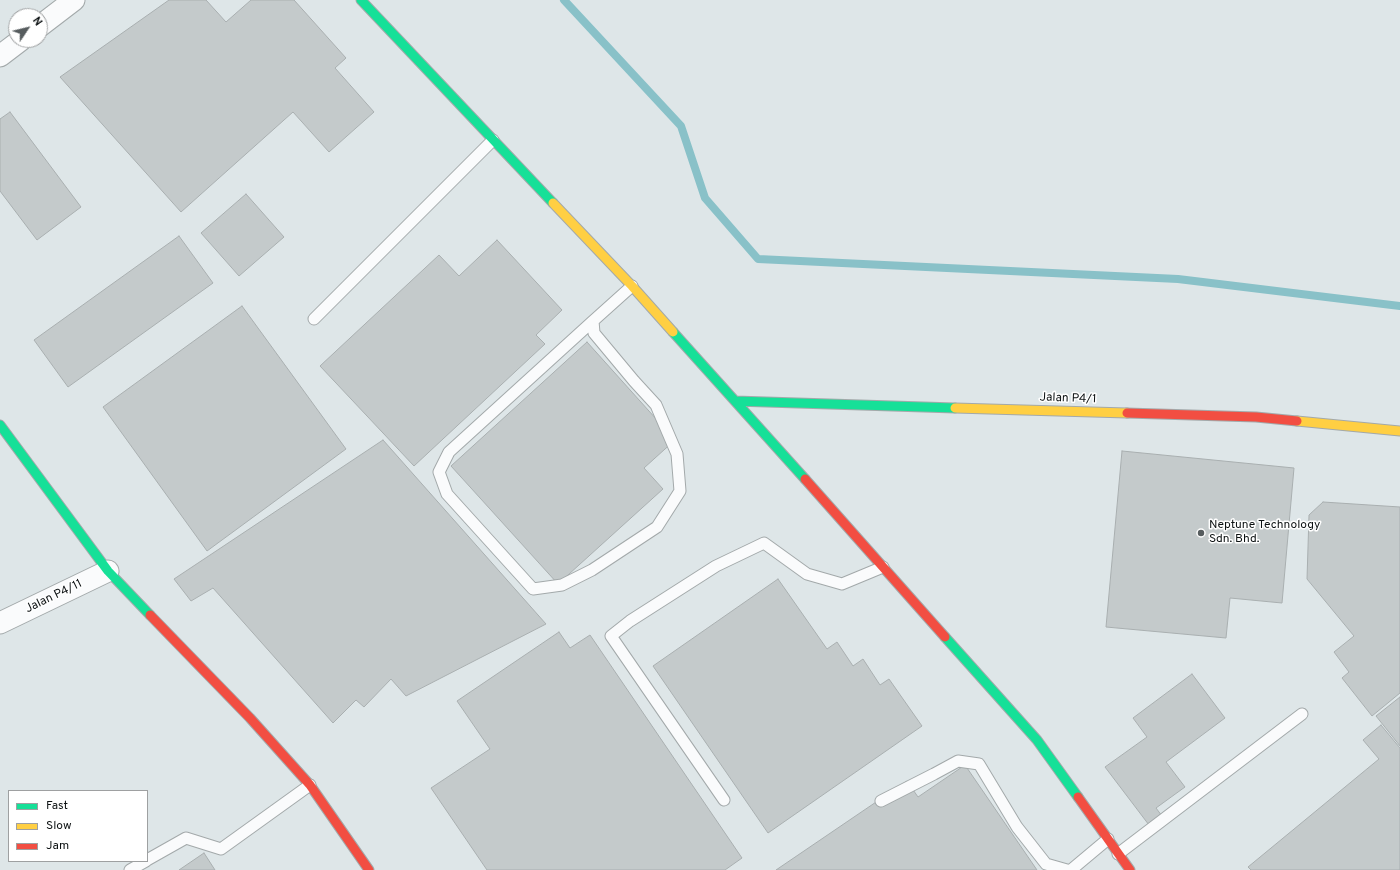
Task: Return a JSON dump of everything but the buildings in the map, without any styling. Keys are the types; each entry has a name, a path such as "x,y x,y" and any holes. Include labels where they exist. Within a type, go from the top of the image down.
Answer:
{"street":[{"path":"48,20 74,0"},
{"path":"361,0 632,286 1037,740 1130,870"},
{"path":"0,56 10,48"},
{"name":"Jalan P4/1","path":"735,401 1256,417 1400,431"},
{"path":"0,425 108,571 250,718 310,785 369,870"},
{"name":"Jalan P4/11","path":"0,623 108,571"}],"lane":[{"path":"314,319 493,140"},
{"path":"593,321 594,333 656,405 677,454 680,491 657,527 592,570 562,585 533,589 447,494 439,472 449,452 593,321 632,286"},
{"path":"724,800 611,636 630,620 716,566 764,543 807,574 842,584 883,567"},
{"path":"1118,854 1302,714"},
{"path":"881,801 958,761 979,764 1017,827 1046,864 1067,870"},
{"path":"148,860 186,838 221,849 310,785"},
{"path":"1071,870 1108,839"},
{"path":"130,870 144,862"}],"waterway":[{"path":"564,0 681,126 705,198 758,259 1178,279 1400,306"}],"traffic: fast":[{"path":"361,0 553,203"},
{"path":"673,332 805,479"},
{"path":"735,401 955,408"},
{"path":"0,425 108,571 150,615"},
{"path":"945,637 1037,740 1078,797"}],"traffic: slow":[{"path":"553,203 632,286 673,332"},
{"path":"955,408 1127,413"},
{"path":"1297,421 1400,431"}],"traffic: jam":[{"path":"1127,413 1256,417 1297,421"},
{"path":"805,479 945,637"},
{"path":"150,615 250,718 310,785 369,870"},
{"path":"1078,797 1130,870"}],"place":[{"name":"Neptune Technology Sdn. Bhd.","path":"1201,533"}]}
